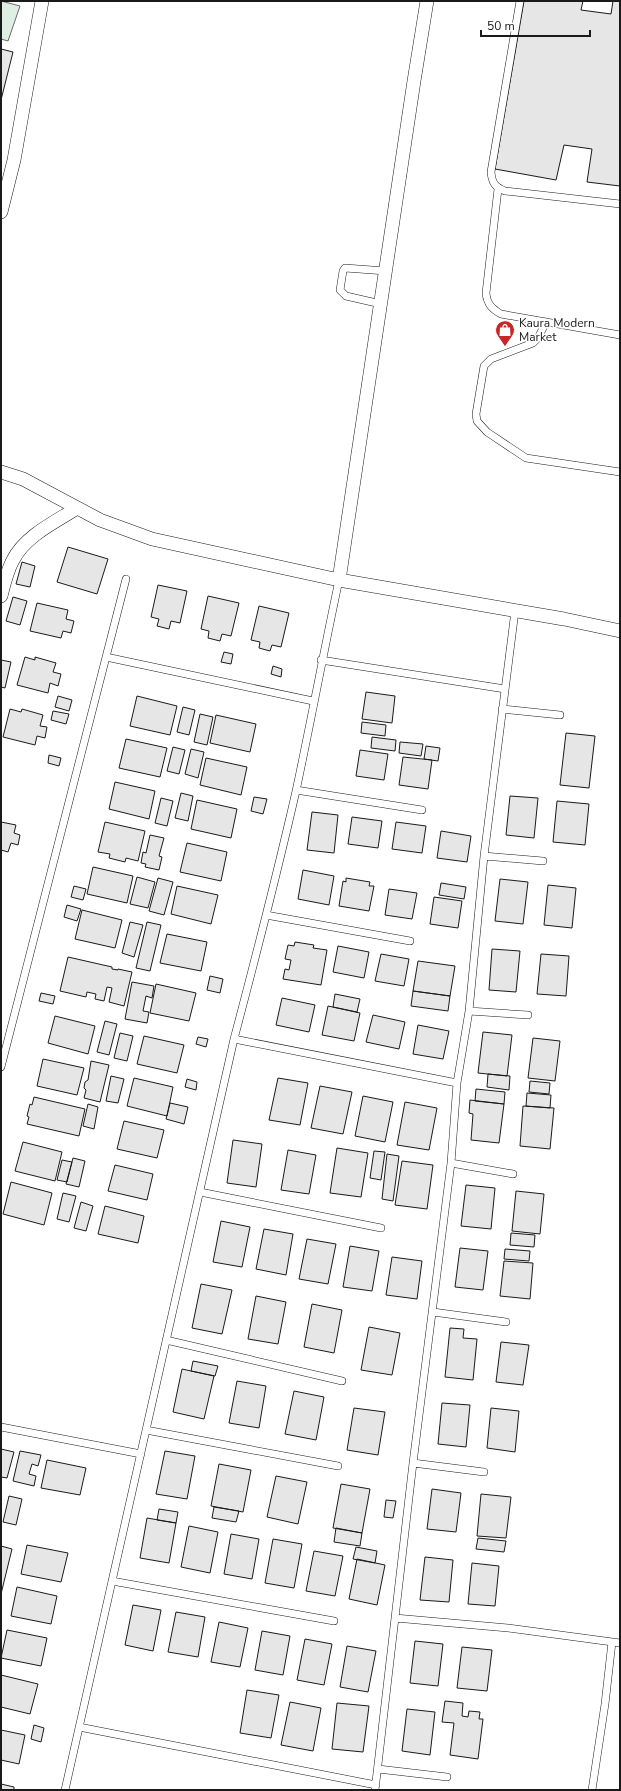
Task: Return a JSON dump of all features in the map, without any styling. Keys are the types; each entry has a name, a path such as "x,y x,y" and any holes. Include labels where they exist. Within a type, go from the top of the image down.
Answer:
{"street":[{"path":"1,212 14,160 42,1"},
{"path":"339,580 427,1"},
{"path":"1,472 23,479 100,520 152,539 339,580 564,619 620,631"},
{"path":"1,596 13,560 19,551 34,536 77,508"}],"lane":[{"path":"520,1 491,172 492,182 498,188 505,191 620,204"},
{"path":"498,188 486,293 487,301 494,310 501,314 620,335"},
{"path":"381,304 346,296 340,290 343,271 345,268 349,267 386,271"},
{"path":"546,322 538,338 533,343 491,359 486,363 484,366 476,414 477,421 487,432 526,458 620,472"},
{"path":"1,1067 126,579"},
{"path":"66,1790 234,1039 296,790 321,660 339,580"},
{"path":"80,1728 375,1787 413,1463 451,1163 457,1083 468,1011 484,856 515,611"},
{"path":"106,657 313,701"},
{"path":"321,660 505,689"},
{"path":"502,709 560,715"},
{"path":"296,790 422,810"},
{"path":"484,856 543,860"},
{"path":"266,915 410,941"},
{"path":"468,1011 528,1015"},
{"path":"234,1039 457,1083"},
{"path":"451,1163 513,1174"},
{"path":"200,1192 381,1228"},
{"path":"433,1312 506,1322"},
{"path":"166,1340 342,1381"},
{"path":"1,1427 141,1454"},
{"path":"146,1430 338,1466"},
{"path":"413,1463 484,1472"},
{"path":"112,1581 334,1621"},
{"path":"395,1618 508,1628 620,1643"},
{"path":"592,1790 605,1704 612,1642"},
{"path":"378,1769 447,1777"}],"green space":[{"path":"1,1 20,6 8,41 1,39"}],"building":[{"path":"524,1 583,1 581,10 611,14 613,1 620,1 620,186 587,182 592,149 564,145 556,180 495,169"},
{"path":"1,49 13,52 1,100"},
{"path":"68,547 108,559 97,594 57,582"},
{"path":"22,562 35,566 30,587 16,584"},
{"path":"158,585 187,591 180,623 171,621 169,629 157,626 159,619 151,617"},
{"path":"208,596 239,603 231,636 222,634 220,641 208,638 209,631 201,629"},
{"path":"13,597 27,601 20,625 6,621"},
{"path":"37,603 68,610 66,619 74,621 71,633 63,631 61,638 30,631"},
{"path":"259,606 289,613 281,647 272,645 270,651 259,648 260,642 251,640"},
{"path":"224,652 233,654 231,664 221,662"},
{"path":"25,657 35,660 35,657 56,663 53,672 61,674 58,686 50,683 48,693 17,685"},
{"path":"1,660 11,662 5,688 1,687"},
{"path":"273,666 282,669 281,677 271,674"},
{"path":"366,692 395,696 392,723 362,719"},
{"path":"58,696 72,700 69,711 55,707"},
{"path":"137,696 177,706 170,735 130,726"},
{"path":"183,707 195,710 189,735 177,732"},
{"path":"10,709 21,712 22,709 43,715 40,726 47,727 45,738 37,736 35,745 3,737"},
{"path":"53,711 69,714 66,724 51,720"},
{"path":"200,714 213,717 207,745 194,742"},
{"path":"216,715 256,724 250,752 210,743"},
{"path":"362,722 386,725 385,736 361,733"},
{"path":"566,733 595,736 589,788 560,785"},
{"path":"372,737 396,740 395,751 371,748"},
{"path":"126,739 167,748 160,777 119,768"},
{"path":"400,742 423,744 421,756 399,753"},
{"path":"426,746 440,748 438,761 424,759"},
{"path":"173,747 185,750 179,774 167,771"},
{"path":"191,749 204,752 198,778 185,774"},
{"path":"360,750 388,754 384,780 356,776"},
{"path":"49,755 61,758 59,766 48,763"},
{"path":"403,757 432,760 428,789 399,785"},
{"path":"206,758 247,767 241,795 200,785"},
{"path":"115,782 155,791 149,819 109,809"},
{"path":"181,793 193,796 188,821 175,818"},
{"path":"510,796 538,798 534,838 506,835"},
{"path":"254,797 267,799 263,814 251,811"},
{"path":"161,798 173,801 167,826 155,823"},
{"path":"197,800 237,809 231,838 191,829"},
{"path":"557,801 589,804 585,845 553,842"},
{"path":"312,812 338,815 334,853 307,850"},
{"path":"352,817 382,821 378,848 348,844"},
{"path":"1,822 16,825 14,833 20,835 18,845 11,843 8,852 1,850"},
{"path":"105,822 145,831 138,861 126,858 125,862 109,858 110,854 98,852"},
{"path":"396,822 426,826 422,853 392,849"},
{"path":"441,831 471,836 467,862 437,858"},
{"path":"150,835 164,838 159,856 162,857 159,870 145,867 146,864 141,863 143,852 146,853"},
{"path":"187,843 227,852 221,881 180,872"},
{"path":"93,867 133,876 127,903 87,894"},
{"path":"303,870 334,876 329,905 298,899"},
{"path":"137,877 155,882 148,908 130,904"},
{"path":"158,878 173,882 164,915 149,911"},
{"path":"346,878 370,882 369,886 374,886 369,911 339,906 343,881 346,882"},
{"path":"500,879 528,882 523,924 495,921"},
{"path":"441,883 466,887 464,899 439,895"},
{"path":"548,885 576,888 572,928 544,925"},
{"path":"74,886 86,889 83,900 71,897"},
{"path":"177,886 218,895 211,924 171,914"},
{"path":"389,889 417,893 412,919 385,915"},
{"path":"434,897 462,901 458,928 430,924"},
{"path":"67,905 81,909 77,921 64,917"},
{"path":"82,910 122,920 115,948 75,939"},
{"path":"130,922 143,925 134,957 122,953"},
{"path":"147,922 161,925 150,971 136,968"},
{"path":"167,934 207,942 201,971 160,963"},
{"path":"295,942 314,945 313,948 327,950 321,985 283,979 285,969 289,970 291,960 285,959 288,945 294,946"},
{"path":"338,946 369,952 364,978 333,972"},
{"path":"492,949 520,951 516,992 489,990"},
{"path":"381,954 409,959 404,986 375,981"},
{"path":"541,954 569,956 566,996 537,994"},
{"path":"68,957 112,967 112,969 132,972 124,1006 109,1002 112,988 107,987 104,1001 95,999 96,994 87,992 86,997 60,991"},
{"path":"418,961 455,966 450,996 413,991"},
{"path":"210,976 223,979 220,993 207,990"},
{"path":"132,982 154,986 152,998 146,996 143,1011 149,1012 147,1023 125,1019"},
{"path":"156,984 196,993 189,1021 150,1013"},
{"path":"413,991 450,996 448,1011 411,1006"},
{"path":"41,993 55,996 53,1004 39,1001"},
{"path":"335,994 360,999 357,1012 333,1007"},
{"path":"282,998 315,1005 309,1032 276,1025"},
{"path":"328,1006 360,1013 354,1041 322,1035"},
{"path":"373,1015 405,1022 399,1049 366,1042"},
{"path":"55,1016 95,1026 88,1054 48,1043"},
{"path":"105,1021 117,1024 109,1055 97,1052"},
{"path":"418,1025 449,1031 443,1059 413,1054"},
{"path":"483,1032 512,1035 507,1076 478,1073"},
{"path":"120,1033 133,1036 127,1061 114,1058"},
{"path":"144,1036 184,1045 177,1073 137,1064"},
{"path":"198,1037 208,1039 206,1047 196,1044"},
{"path":"533,1038 560,1041 555,1081 528,1078"},
{"path":"43,1059 84,1068 77,1095 37,1086"},
{"path":"91,1061 109,1065 100,1102 84,1098 86,1090 84,1088 85,1082 88,1080"},
{"path":"488,1074 510,1076 509,1090 487,1087"},
{"path":"111,1076 124,1079 118,1103 106,1101"},
{"path":"134,1078 173,1087 167,1116 127,1106"},
{"path":"278,1078 308,1083 300,1125 269,1120"},
{"path":"187,1079 197,1082 196,1090 185,1087"},
{"path":"530,1081 550,1083 549,1094 529,1092"},
{"path":"320,1086 352,1092 343,1134 311,1128"},
{"path":"476,1089 505,1092 504,1104 475,1101"},
{"path":"527,1093 551,1095 550,1108 526,1106"},
{"path":"363,1096 393,1102 385,1142 355,1136"},
{"path":"34,1097 85,1109 79,1136 27,1124 30,1104 32,1105"},
{"path":"470,1100 504,1104 499,1143 471,1140 473,1114 469,1113"},
{"path":"405,1102 437,1108 429,1150 397,1145"},
{"path":"170,1103 188,1107 184,1124 166,1119"},
{"path":"88,1104 98,1107 94,1129 83,1126"},
{"path":"523,1106 554,1108 550,1149 520,1146"},
{"path":"124,1121 164,1130 157,1158 117,1149"},
{"path":"233,1140 262,1144 256,1187 227,1183"},
{"path":"23,1142 62,1152 55,1181 15,1171"},
{"path":"337,1148 368,1153 361,1197 330,1193"},
{"path":"288,1150 316,1155 309,1194 281,1190"},
{"path":"374,1151 385,1152 381,1180 370,1178"},
{"path":"387,1154 399,1156 393,1201 382,1199"},
{"path":"73,1158 85,1161 79,1187 66,1184"},
{"path":"62,1160 72,1162 67,1182 57,1180"},
{"path":"402,1161 433,1165 427,1209 395,1205"},
{"path":"115,1165 153,1174 147,1200 108,1191"},
{"path":"11,1182 52,1193 44,1225 3,1214"},
{"path":"466,1185 495,1188 491,1229 461,1226"},
{"path":"516,1191 544,1194 540,1234 512,1231"},
{"path":"63,1193 76,1196 69,1222 57,1219"},
{"path":"81,1202 93,1206 86,1231 74,1228"},
{"path":"105,1206 144,1216 138,1243 98,1234"},
{"path":"221,1221 250,1227 242,1267 213,1262"},
{"path":"264,1229 293,1234 286,1275 256,1269"},
{"path":"511,1233 535,1235 534,1247 510,1245"},
{"path":"307,1239 336,1244 328,1284 299,1279"},
{"path":"350,1246 379,1251 372,1291 343,1287"},
{"path":"460,1248 488,1251 483,1290 455,1287"},
{"path":"505,1249 530,1251 529,1261 504,1259"},
{"path":"392,1257 422,1261 417,1299 386,1295"},
{"path":"504,1261 533,1263 530,1299 500,1296"},
{"path":"201,1284 232,1290 222,1334 192,1328"},
{"path":"256,1296 286,1302 278,1344 248,1339"},
{"path":"312,1304 342,1310 334,1353 304,1347"},
{"path":"369,1327 400,1333 392,1375 361,1370"},
{"path":"450,1328 464,1329 463,1338 477,1339 473,1380 445,1377"},
{"path":"501,1342 529,1345 523,1385 496,1382"},
{"path":"193,1361 218,1366 215,1376 191,1371"},
{"path":"182,1369 214,1376 204,1419 173,1412"},
{"path":"237,1381 266,1386 259,1428 229,1423"},
{"path":"294,1391 324,1397 316,1440 285,1434"},
{"path":"442,1403 470,1405 466,1447 438,1444"},
{"path":"354,1408 385,1412 378,1455 347,1450"},
{"path":"491,1408 519,1411 515,1452 487,1448"},
{"path":"1,1449 14,1452 7,1478 1,1477"},
{"path":"20,1451 41,1455 38,1466 32,1464 29,1474 36,1476 34,1486 13,1481"},
{"path":"165,1451 195,1456 187,1499 156,1494"},
{"path":"47,1460 86,1468 80,1495 41,1488"},
{"path":"219,1464 251,1470 243,1512 211,1506"},
{"path":"276,1476 307,1482 298,1524 267,1517"},
{"path":"341,1484 370,1489 362,1533 333,1528"},
{"path":"432,1489 461,1493 456,1532 427,1529"},
{"path":"481,1494 511,1497 506,1538 477,1536"},
{"path":"9,1496 22,1499 16,1525 3,1522"},
{"path":"386,1500 396,1501 393,1518 384,1517"},
{"path":"214,1507 239,1511 236,1522 212,1518"},
{"path":"159,1509 178,1512 176,1523 157,1520"},
{"path":"147,1518 176,1523 169,1563 140,1558"},
{"path":"189,1526 218,1532 210,1573 181,1567"},
{"path":"336,1528 362,1533 360,1546 334,1542"},
{"path":"231,1534 259,1539 252,1579 224,1574"},
{"path":"478,1538 506,1541 504,1552 476,1549"},
{"path":"273,1539 302,1544 294,1588 265,1583"},
{"path":"27,1545 68,1553 61,1582 21,1574"},
{"path":"1,1546 12,1549 1,1594"},
{"path":"356,1547 377,1551 375,1563 353,1559"},
{"path":"314,1551 343,1556 335,1596 306,1591"},
{"path":"425,1557 453,1560 449,1602 420,1600"},
{"path":"357,1559 385,1565 377,1605 349,1599"},
{"path":"472,1563 499,1566 495,1606 468,1604"},
{"path":"17,1587 57,1596 51,1624 11,1616"},
{"path":"133,1605 161,1610 153,1651 125,1645"},
{"path":"176,1612 205,1617 198,1657 168,1652"},
{"path":"219,1622 248,1628 240,1667 211,1662"},
{"path":"7,1630 47,1638 41,1666 1,1658"},
{"path":"262,1631 290,1636 283,1675 255,1670"},
{"path":"305,1639 332,1644 324,1685 297,1680"},
{"path":"415,1641 443,1644 438,1686 410,1683"},
{"path":"347,1646 376,1651 368,1692 340,1687"},
{"path":"462,1647 492,1650 487,1691 457,1688"},
{"path":"1,1675 38,1684 30,1714 1,1707"},
{"path":"247,1690 279,1695 271,1738 240,1733"},
{"path":"445,1701 463,1703 462,1716 468,1717 469,1711 480,1712 479,1719 483,1719 478,1759 450,1755 454,1723 442,1722"},
{"path":"290,1702 321,1708 313,1751 281,1745"},
{"path":"337,1703 369,1706 363,1752 332,1749"},
{"path":"407,1709 435,1712 430,1755 402,1751"},
{"path":"34,1725 44,1728 41,1742 31,1739"},
{"path":"1,1730 25,1735 19,1764 1,1760"},
{"path":"1,1784 14,1787 14,1790 1,1790"}],"place":[{"name":"Kaura Modern Market","path":"505,347"}]}
